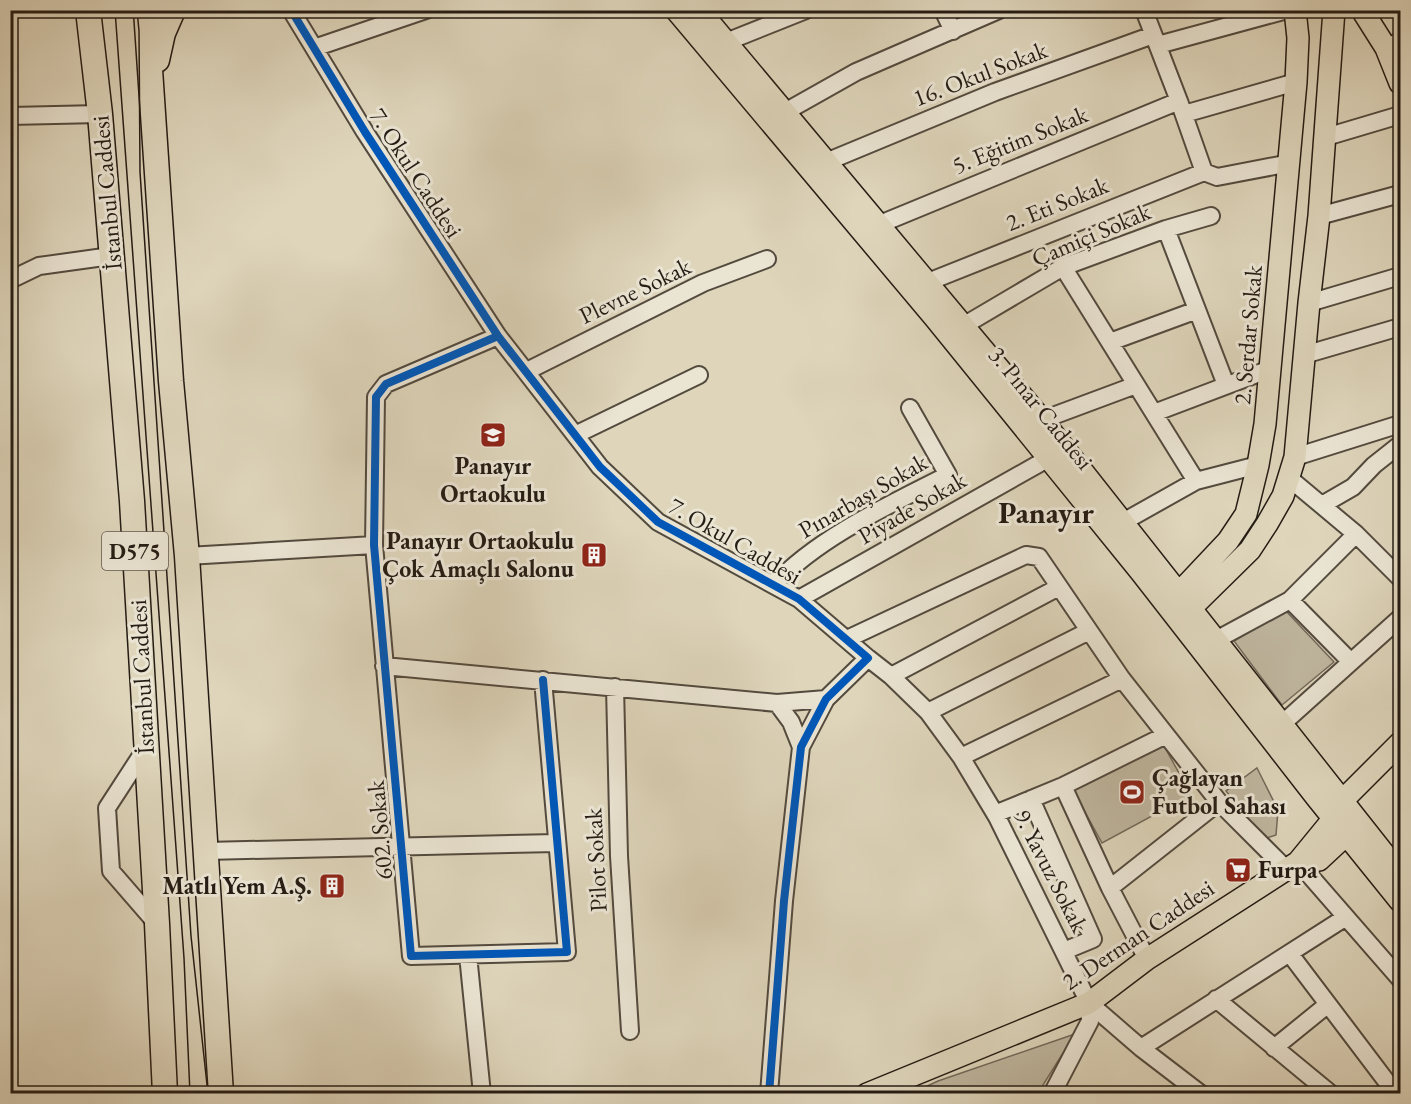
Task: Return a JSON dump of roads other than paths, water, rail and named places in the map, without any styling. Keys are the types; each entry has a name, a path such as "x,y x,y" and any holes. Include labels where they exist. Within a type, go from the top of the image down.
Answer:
{"highway":[{"name":"İstanbul Caddesi","path":"88,10 100,114 132,501 165,1094"},
{"name":"İstanbul Caddesi","path":"146,10 171,381 187,556 221,1094"},
{"path":"150,89 163,33 173,10"}],"main road":[{"name":"3. Pınar Caddesi","path":"676,10 935,318 1049,458 1317,798 1343,810 1347,834 1401,901"},
{"path":"699,10 1042,420 1123,522 1183,604 1216,640 1282,724 1343,810 1376,841 1401,874"},
{"name":"2. Serdar Sokak","path":"1183,604 1246,514 1258,465 1265,424 1290,163 1298,38 1295,10"},
{"path":"1140,571 1170,605 1183,604 1250,550 1283,496 1294,458 1319,216 1334,10"},
{"path":"1362,10 1393,45 1401,83"},
{"path":"1183,604 1190,636"},
{"path":"1301,864 1343,810 1358,798 1375,770 1401,743"},
{"path":"1301,864 1317,819 1317,798"},
{"path":"1301,864 1347,834"},
{"path":"1301,864 1348,857 1371,864"},
{"name":"2. Derman Caddesi","path":"867,1094 1089,1003 1148,958 1301,864"}],"street":[{"name":"7. Okul Caddesi","path":"291,10 365,132 498,336 600,467 658,522 799,599 868,658"},
{"path":"314,48 426,10"},
{"path":"726,42 806,10"},
{"path":"943,10 953,31"},
{"path":"785,112 856,72 999,10"},
{"path":"1144,10 1204,172 1217,177 1290,163"},
{"name":"16. Okul Sokak","path":"826,162 995,92 1156,40 1287,10"},
{"name":"5. Eğitim Sokak","path":"880,224 1181,107 1296,82"},
{"path":"10,116 100,114"},
{"path":"1326,137 1401,115"},
{"name":"2. Eti Sokak","path":"928,282 1204,172"},
{"path":"1319,216 1401,194"},
{"name":"Çamiçi Sokak","path":"963,326 1063,267 1166,229 1211,216"},
{"path":"1166,229 1226,385"},
{"path":"10,280 39,266 111,256"},
{"name":"Plevne Sokak","path":"527,371 703,283 767,259"},
{"path":"1063,267 1196,481"},
{"path":"1309,303 1401,276"},
{"path":"1110,342 1197,309"},
{"path":"1304,355 1401,327"},
{"name":"602. Sokak","path":"498,336 386,384 376,397 374,545 411,956 567,952 558,843"},
{"path":"1154,413 1270,369"},
{"path":"575,435 699,375"},
{"path":"1042,420 1136,385"},
{"name":"Pınarbaşı Sokak","path":"774,585 789,568 876,511 948,475 910,408"},
{"path":"1294,458 1393,427 1399,448 1374,465 1353,487 1322,505"},
{"name":"Piyade Sokak","path":"799,599 1049,458"},
{"path":"1123,522 1196,481 1258,465"},
{"path":"1289,478 1356,534 1401,578"},
{"path":"1216,640 1290,600 1356,534"},
{"path":"187,556 374,545"},
{"path":"847,639 1026,555 1039,557 1122,680 1219,802 1301,864 1401,979"},
{"path":"891,676 1059,587"},
{"path":"1290,600 1351,662"},
{"path":"1282,724 1401,618"},
{"path":"927,712 1089,631"},
{"path":"770,1094 784,901 801,747 826,699 868,658"},
{"name":"9. Yavuz Sokak","path":"868,658 891,676 927,712 962,757 995,814 1089,1003 1141,1048 1201,1094"},
{"path":"384,666 777,703 826,699"},
{"path":"206,851 558,843 543,680"},
{"path":"962,757 1122,680"},
{"name":"Pilot Sokak","path":"615,687 619,856 630,1031"},
{"path":"777,703 790,722 801,747"},
{"path":"995,814 1063,786 1166,735"},
{"path":"146,748 107,808 111,871 157,924"},
{"path":"1063,786 1110,888 1148,958"},
{"path":"1031,799 1093,939 1064,951"},
{"path":"1110,888 1219,802"},
{"path":"1141,1048 1346,917"},
{"path":"1290,954 1396,1094"},
{"path":"468,955 482,1094"},
{"path":"1216,999 1331,1094"},
{"path":"1052,1094 1090,1021 1089,1003"},
{"path":"1275,1048 1327,1005"}],"tram line":[{"path":"115,10 184,958 190,1094"},
{"path":"137,10 140,172 191,936 208,1094"}],"place":[{"name":"Panayır Ortaokulu","path":"493,435"},
{"name":"Panayır Ortaokulu Çok Amaçlı Salonu","path":"594,555"},
{"name":"Çağlayan Futbol Sahası","path":"1132,792"},
{"name":"Furpa","path":"1238,870"},
{"name":"Matlı Yem A.Ş.","path":"332,886"}],"district":[{"name":"Panayır","path":"1046,513"}]}
